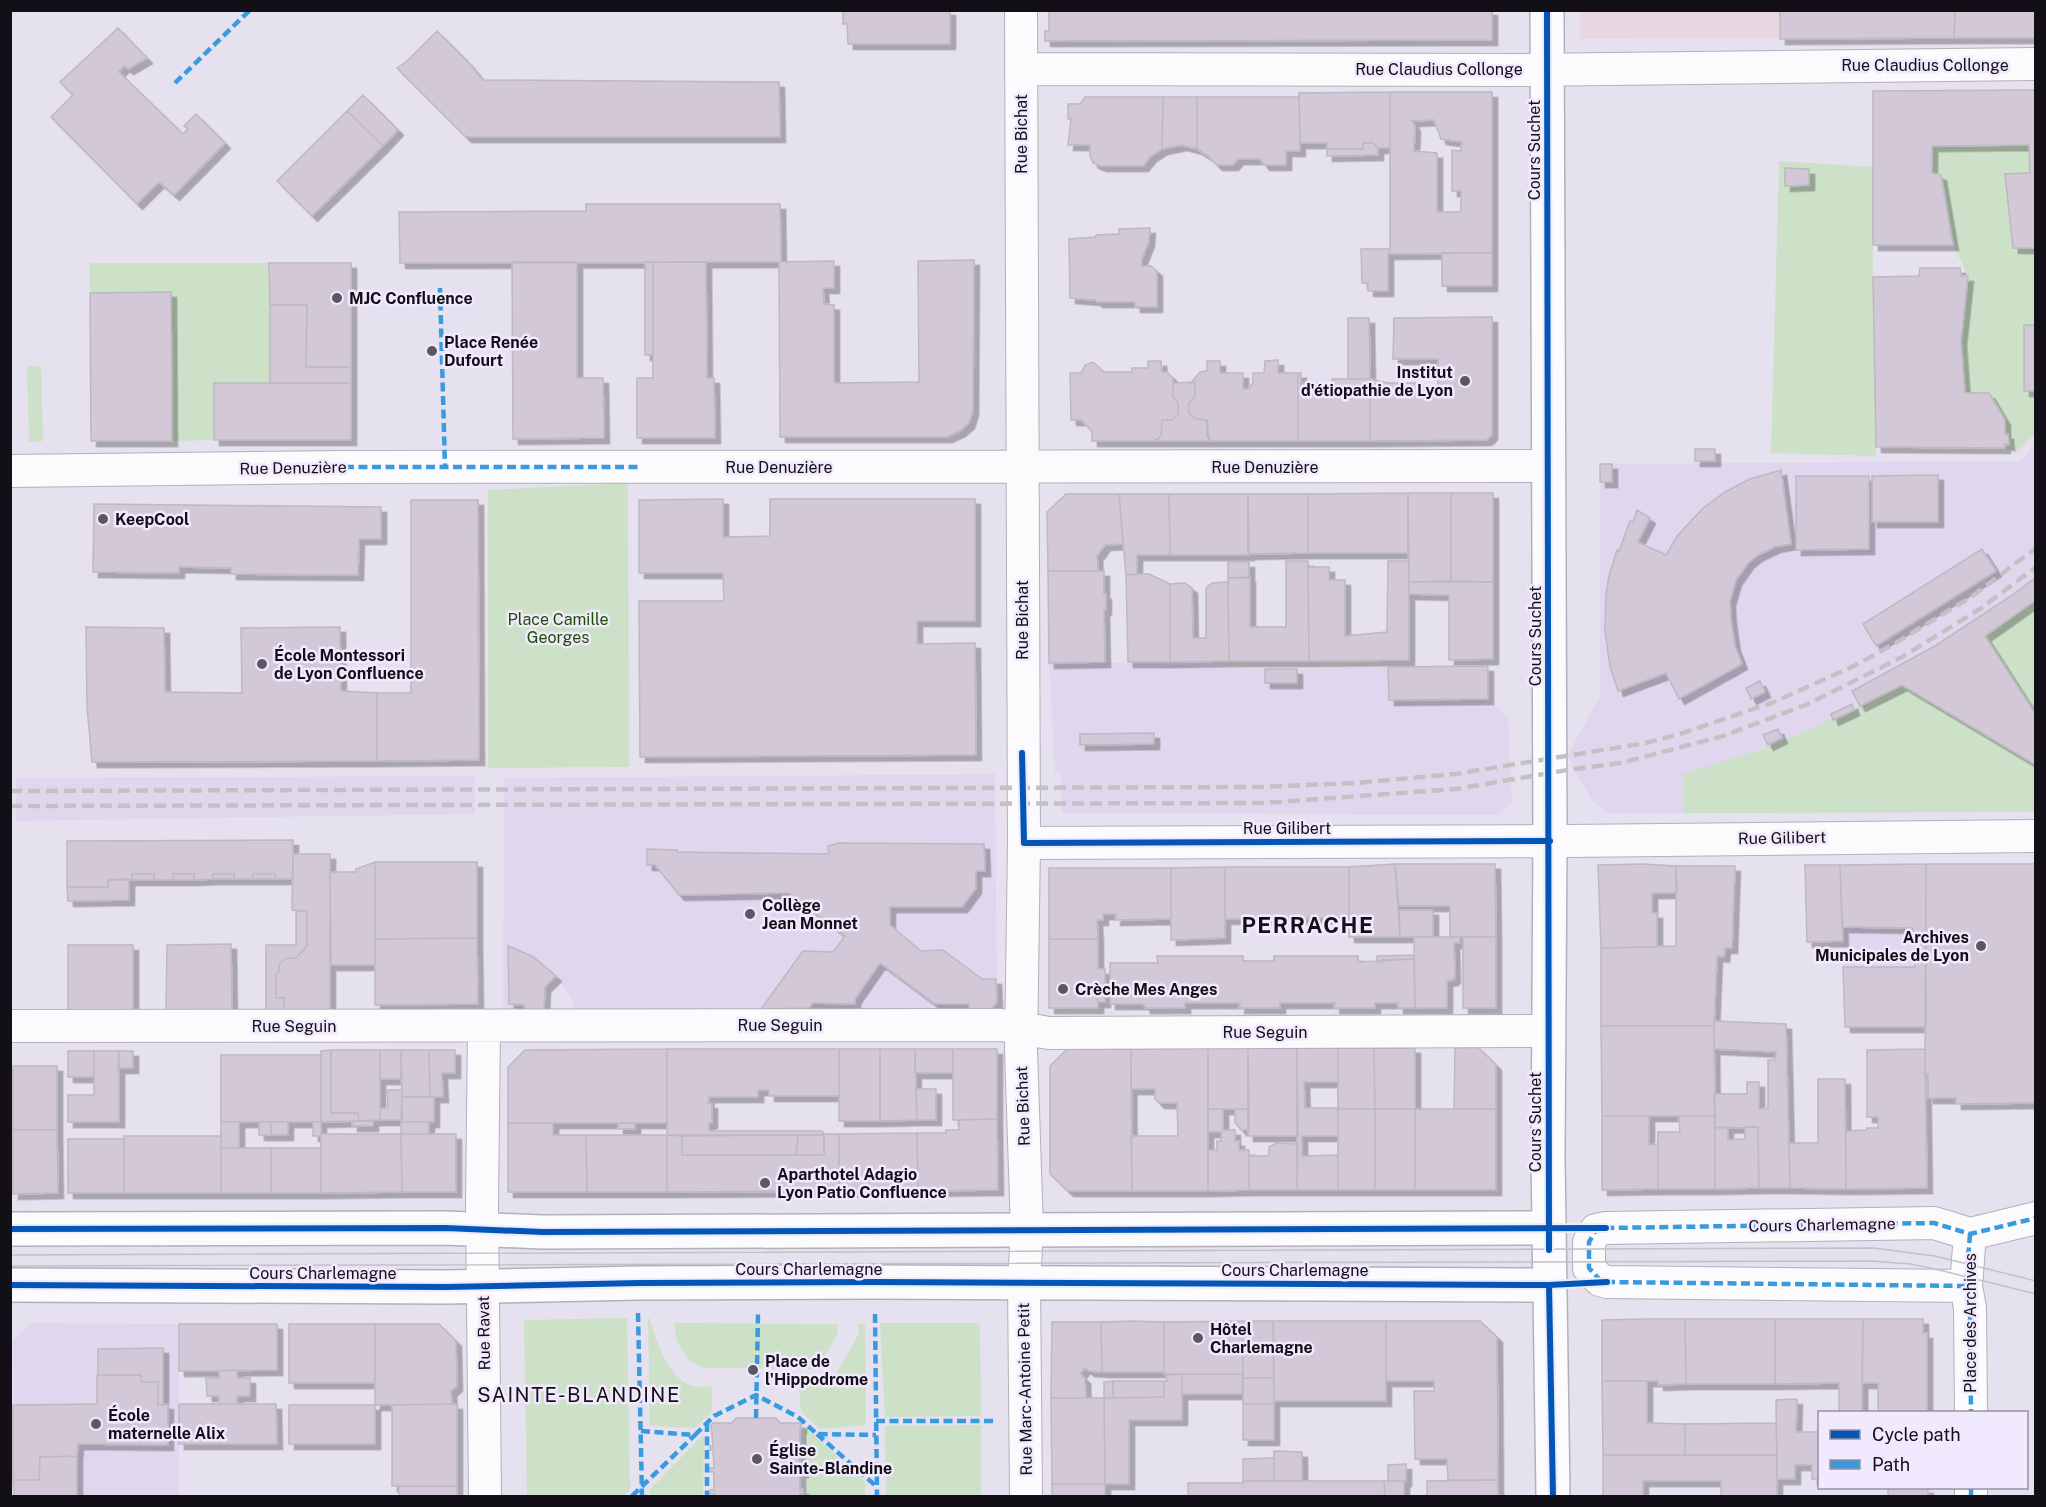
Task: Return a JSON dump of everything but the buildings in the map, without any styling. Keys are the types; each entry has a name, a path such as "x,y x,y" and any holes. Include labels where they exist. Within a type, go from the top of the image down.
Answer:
{"street":[{"name":"Rue Bichat","path":"1021,10 1024,843 1021,1028 1027,1230"},
{"name":"Cours Suchet","path":"1547,10 1549,1285 1553,1497"},
{"name":"Rue Claudius Collonge","path":"1022,69 1547,69 2036,64"},
{"name":"Rue Denuzière","path":"10,471 378,467 1548,466"},
{"name":"Rue Gilibert","path":"1024,843 2036,836"},
{"name":"Rue Seguin","path":"10,1026 1001,1025 1049,1033 1548,1031"},
{"name":"Rue Ravat","path":"483,1026 482,1229 485,1497"},
{"path":"1970,1234 2036,1218"},
{"name":"Cours Charlemagne","path":"1966,1286 1607,1282 1600,1280 1589,1269 1589,1242 1596,1230 1616,1227 1934,1223 1970,1234"},
{"path":"10,1229 445,1228 543,1232 1549,1228"},
{"path":"1024,1282 1027,1230"},
{"name":"Place des Archives","path":"1970,1234 1966,1286 1970,1308 1971,1411"},
{"name":"Cours Charlemagne","path":"10,1285 483,1286 639,1283 1024,1282 1549,1285"},
{"name":"Rue Marc-Antoine Petit","path":"1024,1282 1026,1497"}],"shaded area":[{"path":"1580,11 2035,11 2035,38 1580,39"},
{"path":"2035,443 2035,812 1608,813 1592,800 1573,769 1568,754 1600,696 1600,464 2021,461"},
{"path":"1105,662 1265,669 1266,683 1297,683 1297,669 1388,667 1389,699 1488,699 1508,718 1512,801 1500,815 1062,813 1061,773 1055,773 1049,663"},
{"name":"Collège Jean Monnet","path":"995,774 997,1002 991,1009 575,1009 571,998 556,976 545,987 544,1010 503,1010 504,778"},
{"path":"475,776 475,814 16,821 16,778"},
{"path":"1926,864 1926,1027 1845,1027 1840,865"},
{"name":"École maternelle Alix","path":"31,1323 179,1324 179,1496 14,1496 13,1340"}],"green space":[{"path":"2029,145 2030,173 2005,175 2013,248 2036,248 2035,325 2024,325 2024,391 2035,391 2035,434 2017,452 2005,448 2005,444 2009,444 2008,434 2005,434 2005,420 1989,393 1965,393 1961,341 1968,276 1953,245 1932,173 1932,146"},
{"path":"1779,161 1873,167 1876,456 1771,453"},
{"path":"90,263 269,263 270,383 214,384 214,440 172,441 171,293 90,293"},
{"path":"27,366 41,366 43,441 29,442"},
{"name":"Place Camille Georges","path":"628,483 629,767 488,768 488,490"},
{"path":"2035,600 2035,715 1985,636"},
{"path":"1902,685 2035,765 2035,812 1683,813 1683,774 1766,748"},
{"path":"648,1316 664,1357 676,1375 693,1386 712,1386 712,1412 695,1428 650,1426"},
{"path":"627,1318 630,1490 624,1496 527,1496 524,1320"},
{"path":"674,1323 837,1324 838,1334 821,1362 813,1369 703,1368 689,1361 677,1341"},
{"path":"858,1323 865,1325 866,1425 819,1429 801,1411 799,1387 830,1384 859,1334"},
{"path":"880,1323 980,1323 981,1416 885,1417"},
{"path":"981,1425 981,1496 886,1496 885,1426"},
{"path":"804,1426 865,1482 865,1496 806,1496"},
{"path":"704,1434 703,1496 650,1496 650,1489"}],"tram line":[{"path":"10,1255 1873,1248 1935,1256 2036,1281"},
{"path":"10,1266 1871,1261 1911,1264 2036,1294"}],"railway":[{"path":"10,791 1257,787 1356,783 1455,774 1646,743 1774,702 1856,665 1894,644 1971,597 2036,548"},
{"path":"10,806 1263,803 1456,789 1621,763 1723,736 1808,704 1902,657 1980,609 2036,567"}],"marked path":[{"path":"175,83 250,10"},
{"path":"440,288 445,467"},
{"path":"345,467 639,467"},
{"path":"1966,1286 1607,1282 1600,1280 1589,1268 1589,1242 1596,1230 1606,1228 1934,1223 1970,1234 2036,1218"},
{"path":"1970,1234 1966,1286 1970,1308 1971,1411"},
{"path":"638,1313 642,1496"},
{"path":"756,1418 758,1314"},
{"path":"875,1314 877,1496"},
{"path":"641,1431 695,1435 714,1416 756,1395 798,1417 817,1434 876,1435"},
{"path":"876,1421 994,1421"},
{"path":"707,1423 707,1496"},
{"path":"817,1434 877,1487"},
{"path":"632,1496 695,1435"},
{"path":"1971,1489 1971,1496"}],"cycle path":[{"path":"1547,10 1549,1250"},
{"path":"1022,753 1024,843 1550,841"},
{"path":"10,1229 445,1228 543,1232 1606,1228"},
{"path":"10,1285 446,1287 874,1282 1549,1285 1607,1282"},
{"path":"1549,1285 1553,1496"}],"place":[{"name":"MJC Confluence","path":"337,298"},
{"name":"Place Renée Dufourt","path":"432,351"},
{"name":"Institut d'étiopathie de Lyon","path":"1465,381"},
{"name":"KeepCool","path":"103,519"},
{"name":"École Montessori de Lyon Confluence","path":"262,664"},
{"name":"Collège Jean Monnet","path":"750,914"},
{"name":"Archives Municipales de Lyon","path":"1981,946"},
{"name":"Crèche Mes Anges","path":"1063,989"},
{"name":"Aparthotel Adagio Lyon Patio Confluence","path":"765,1183"},
{"name":"Hôtel Charlemagne","path":"1198,1338"},
{"name":"Place de l'Hippodrome","path":"753,1370"},
{"name":"École maternelle Alix","path":"96,1424"},
{"name":"Église Sainte-Blandine","path":"757,1459"}],"district":[{"name":"PERRACHE","path":"1308,925"},
{"name":"SAINTE-BLANDINE","path":"579,1395"}]}
